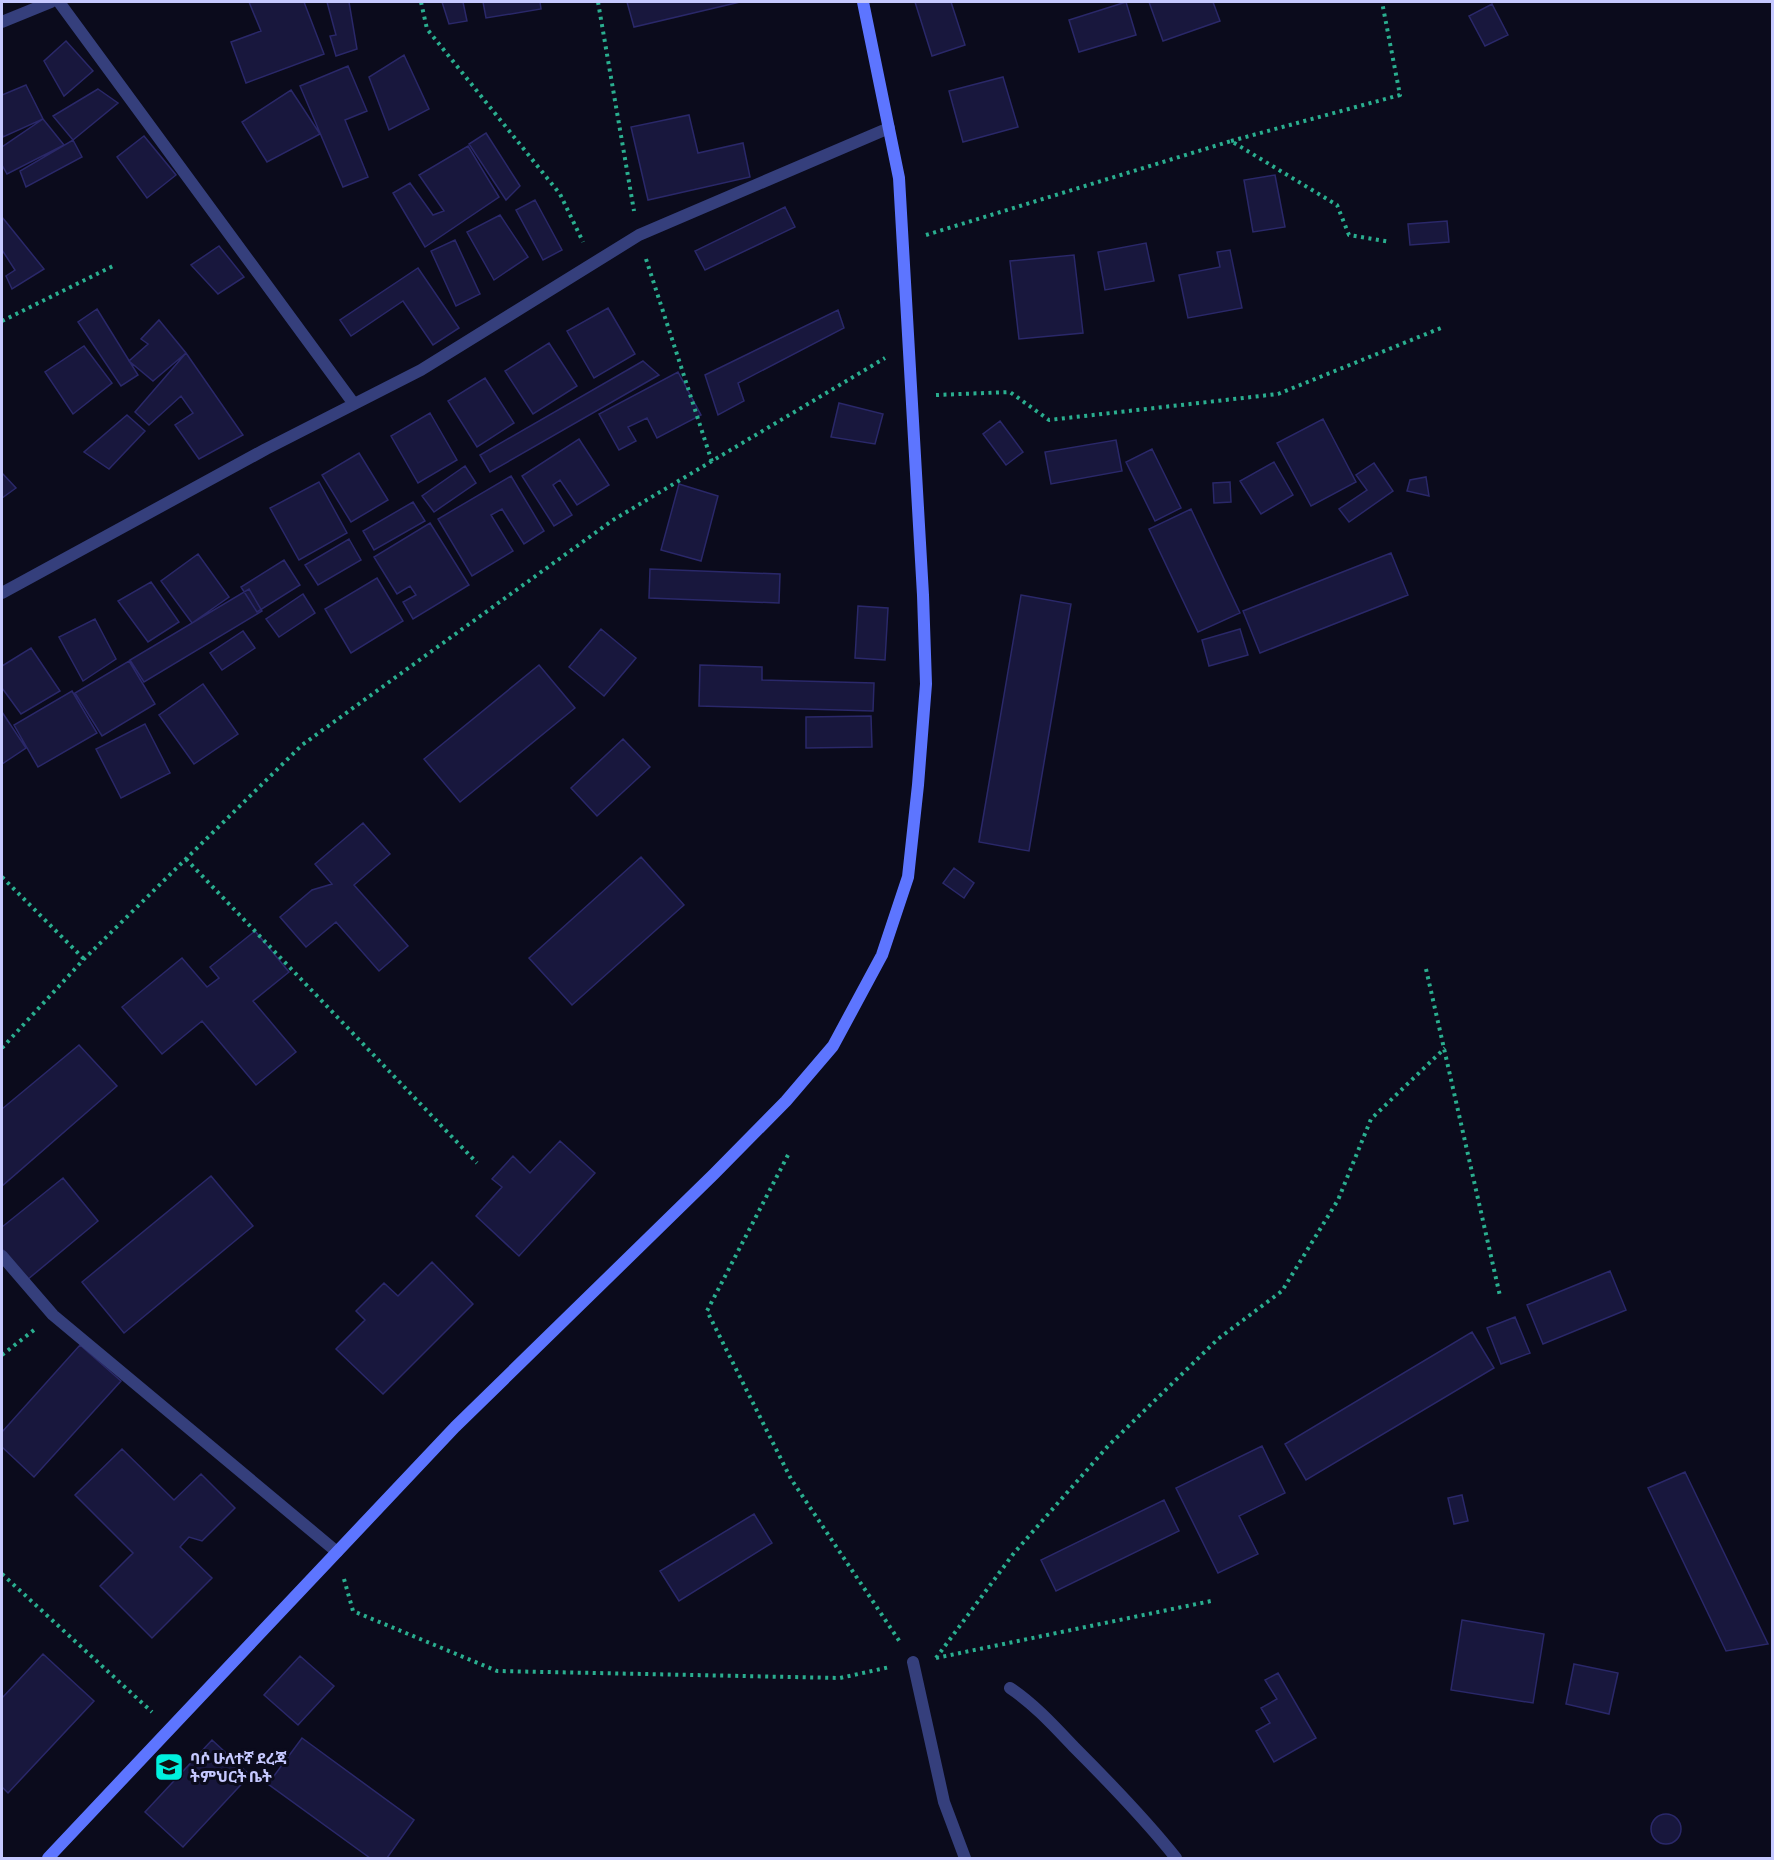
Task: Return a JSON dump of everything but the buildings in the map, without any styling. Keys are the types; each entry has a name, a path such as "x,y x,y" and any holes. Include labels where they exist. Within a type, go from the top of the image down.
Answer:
{"street":[{"path":"2,22 51,2"},
{"path":"59,2 354,404"},
{"path":"48,1858 455,1427 706,1183 786,1101 833,1046 882,955 908,877 926,684 899,178 863,2"},
{"path":"2,593 266,449 421,370 639,235 889,128"},
{"path":"2,1256 53,1315 337,1552"},
{"path":"913,1662 944,1802 965,1858"},
{"path":"1010,1688 1028,1700 1091,1764 1147,1822 1176,1858"}],"path":[{"path":"422,2 427,28 560,194 593,263"},
{"path":"598,2 639,235 712,462"},
{"path":"903,242 1231,141 1400,95 1382,2"},
{"path":"1231,141 1337,205 1349,235 1390,242"},
{"path":"2,321 115,266"},
{"path":"911,396 1010,392 1049,420 1278,394 1441,328"},
{"path":"2,1048 84,959 302,745 614,520 909,344"},
{"path":"186,859 477,1163"},
{"path":"2,877 84,959"},
{"path":"1426,969 1500,1296"},
{"path":"936,1658 1014,1553 1108,1446 1218,1340 1282,1291 1338,1200 1371,1119 1445,1048"},
{"path":"788,1155 707,1311 791,1479 913,1662"},
{"path":"2,1354 53,1315"},
{"path":"337,1552 353,1611 497,1671 840,1678 1210,1601"},
{"path":"2,1574 170,1729"}],"place":[{"name":"ባሶ ሁለተኛ ደረጃ ትምህርት ቤት","path":"169,1767"}]}
